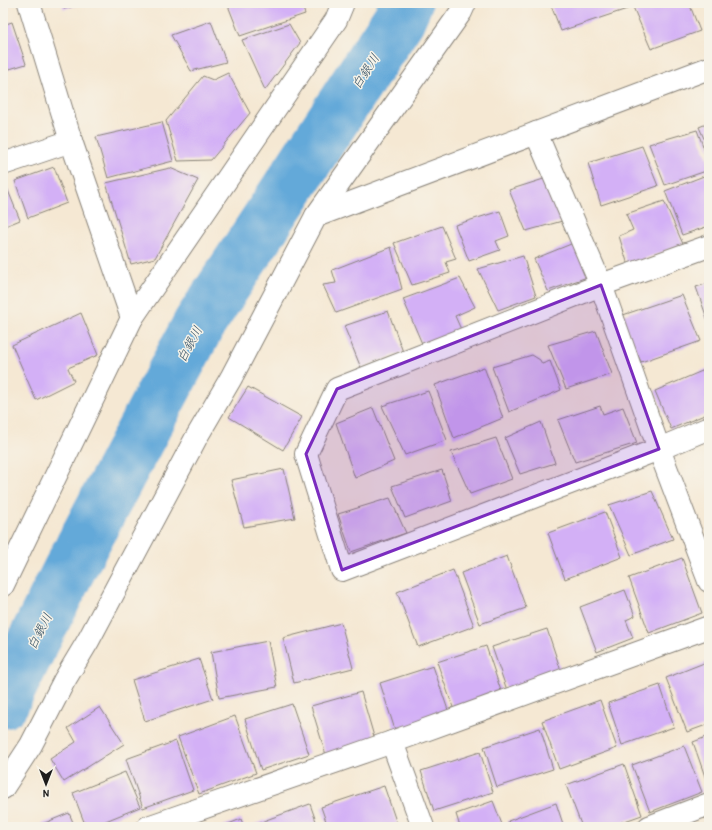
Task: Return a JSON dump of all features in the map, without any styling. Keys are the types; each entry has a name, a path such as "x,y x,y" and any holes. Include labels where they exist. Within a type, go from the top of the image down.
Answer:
{"street":[{"path":"29,3 70,141 132,318"},
{"path":"3,585 132,318 336,20 343,3"},
{"path":"3,788 31,745 64,680 92,634 196,438 231,378 316,216 461,12 465,3"},
{"path":"316,216 709,68"},
{"path":"536,133 601,286 659,449 709,581"},
{"path":"3,164 70,141"},
{"path":"709,246 601,286 337,389 306,454 342,570 659,449 709,428"},
{"path":"148,827 392,742 709,627"},
{"path":"392,742 423,827"},
{"path":"649,827 709,804"}],"highlighted area":[{"path":"601,285 659,449 342,570 306,454 337,389"}],"building":[{"path":"62,3 84,3 64,9"},
{"path":"227,3 301,3 305,14 240,36"},
{"path":"550,3 689,3 700,31 651,49 633,7 561,31"},
{"path":"211,21 226,62 191,71 171,35"},
{"path":"12,22 26,64 3,71 3,25"},
{"path":"289,24 300,43 265,90 242,40"},
{"path":"228,73 250,113 211,160 178,161 166,121 203,76 213,80"},
{"path":"162,122 173,161 108,178 96,137"},
{"path":"709,123 709,150 699,127"},
{"path":"697,130 709,162 709,170 665,185 649,144"},
{"path":"642,146 658,186 601,205 588,163"},
{"path":"54,167 67,203 28,218 15,181"},
{"path":"170,168 198,180 155,258 131,264 106,183"},
{"path":"709,174 709,226 682,235 665,191"},
{"path":"550,177 566,220 526,231 509,190"},
{"path":"3,183 5,183 20,220 3,227"},
{"path":"664,201 683,244 628,265 619,236 633,230 626,214"},
{"path":"500,211 509,236 496,241 500,250 469,261 455,225"},
{"path":"442,226 456,259 446,262 450,273 412,285 394,243"},
{"path":"576,242 590,276 548,291 534,259"},
{"path":"391,247 402,289 336,313 323,285 336,283 332,270"},
{"path":"523,256 536,296 498,310 478,269"},
{"path":"460,278 475,307 455,316 463,334 423,346 403,299"},
{"path":"709,283 709,324 696,287"},
{"path":"682,295 701,341 641,362 620,316"},
{"path":"388,311 403,352 361,368 344,326"},
{"path":"81,313 98,355 68,368 74,381 36,400 12,345"},
{"path":"596,331 612,374 566,389 548,345"},
{"path":"532,355 540,360 542,364 550,361 561,390 509,412 492,367"},
{"path":"484,367 503,418 454,438 435,385"},
{"path":"709,368 709,413 671,429 655,391"},
{"path":"248,387 302,417 283,450 229,417"},
{"path":"428,391 447,440 405,455 382,406"},
{"path":"600,406 603,414 623,407 637,443 575,462 558,420"},
{"path":"373,408 394,461 355,478 336,423"},
{"path":"541,422 555,463 520,474 505,438"},
{"path":"496,438 512,479 470,494 451,452"},
{"path":"284,469 295,518 244,527 231,480"},
{"path":"442,470 452,501 405,518 392,486"},
{"path":"652,491 673,539 631,555 609,505"},
{"path":"390,498 406,533 351,552 338,514"},
{"path":"605,512 622,557 565,579 548,533"},
{"path":"507,556 526,608 480,624 461,573"},
{"path":"682,558 702,613 649,633 629,578"},
{"path":"453,570 474,626 418,647 397,592"},
{"path":"625,590 635,616 626,620 633,638 597,652 580,607"},
{"path":"341,623 353,668 294,683 283,638"},
{"path":"547,629 563,677 509,696 492,647"},
{"path":"268,641 277,687 219,698 211,652"},
{"path":"486,646 503,697 455,713 437,662"},
{"path":"199,659 213,699 145,721 132,680"},
{"path":"709,661 709,724 687,732 666,678"},
{"path":"433,666 450,716 396,733 380,683"},
{"path":"660,685 674,727 622,745 608,703"},
{"path":"361,692 375,740 326,755 311,706"},
{"path":"600,700 617,748 559,769 542,721"},
{"path":"292,704 309,754 261,770 245,719"},
{"path":"100,707 124,744 64,782 50,759 76,742 68,728"},
{"path":"235,716 256,773 199,794 178,737"},
{"path":"540,728 553,769 497,787 484,747"},
{"path":"709,736 709,788 693,742"},
{"path":"176,741 193,790 143,808 126,759"},
{"path":"684,746 702,792 650,812 632,765"},
{"path":"480,752 493,792 434,811 421,771"},
{"path":"624,764 642,815 608,827 582,827 566,785"},
{"path":"125,772 140,807 91,827 86,827 73,793"},
{"path":"384,786 398,827 328,827 321,807"},
{"path":"493,801 503,827 460,827 456,814"},
{"path":"556,803 564,827 510,827 508,821"},
{"path":"310,804 318,827 247,827"},
{"path":"69,813 75,827 35,827"},
{"path":"241,819 244,827 221,827"}],"waterway":[{"name":"白銀川","path":"3,702 68,572 199,324 399,19 406,3"}]}
